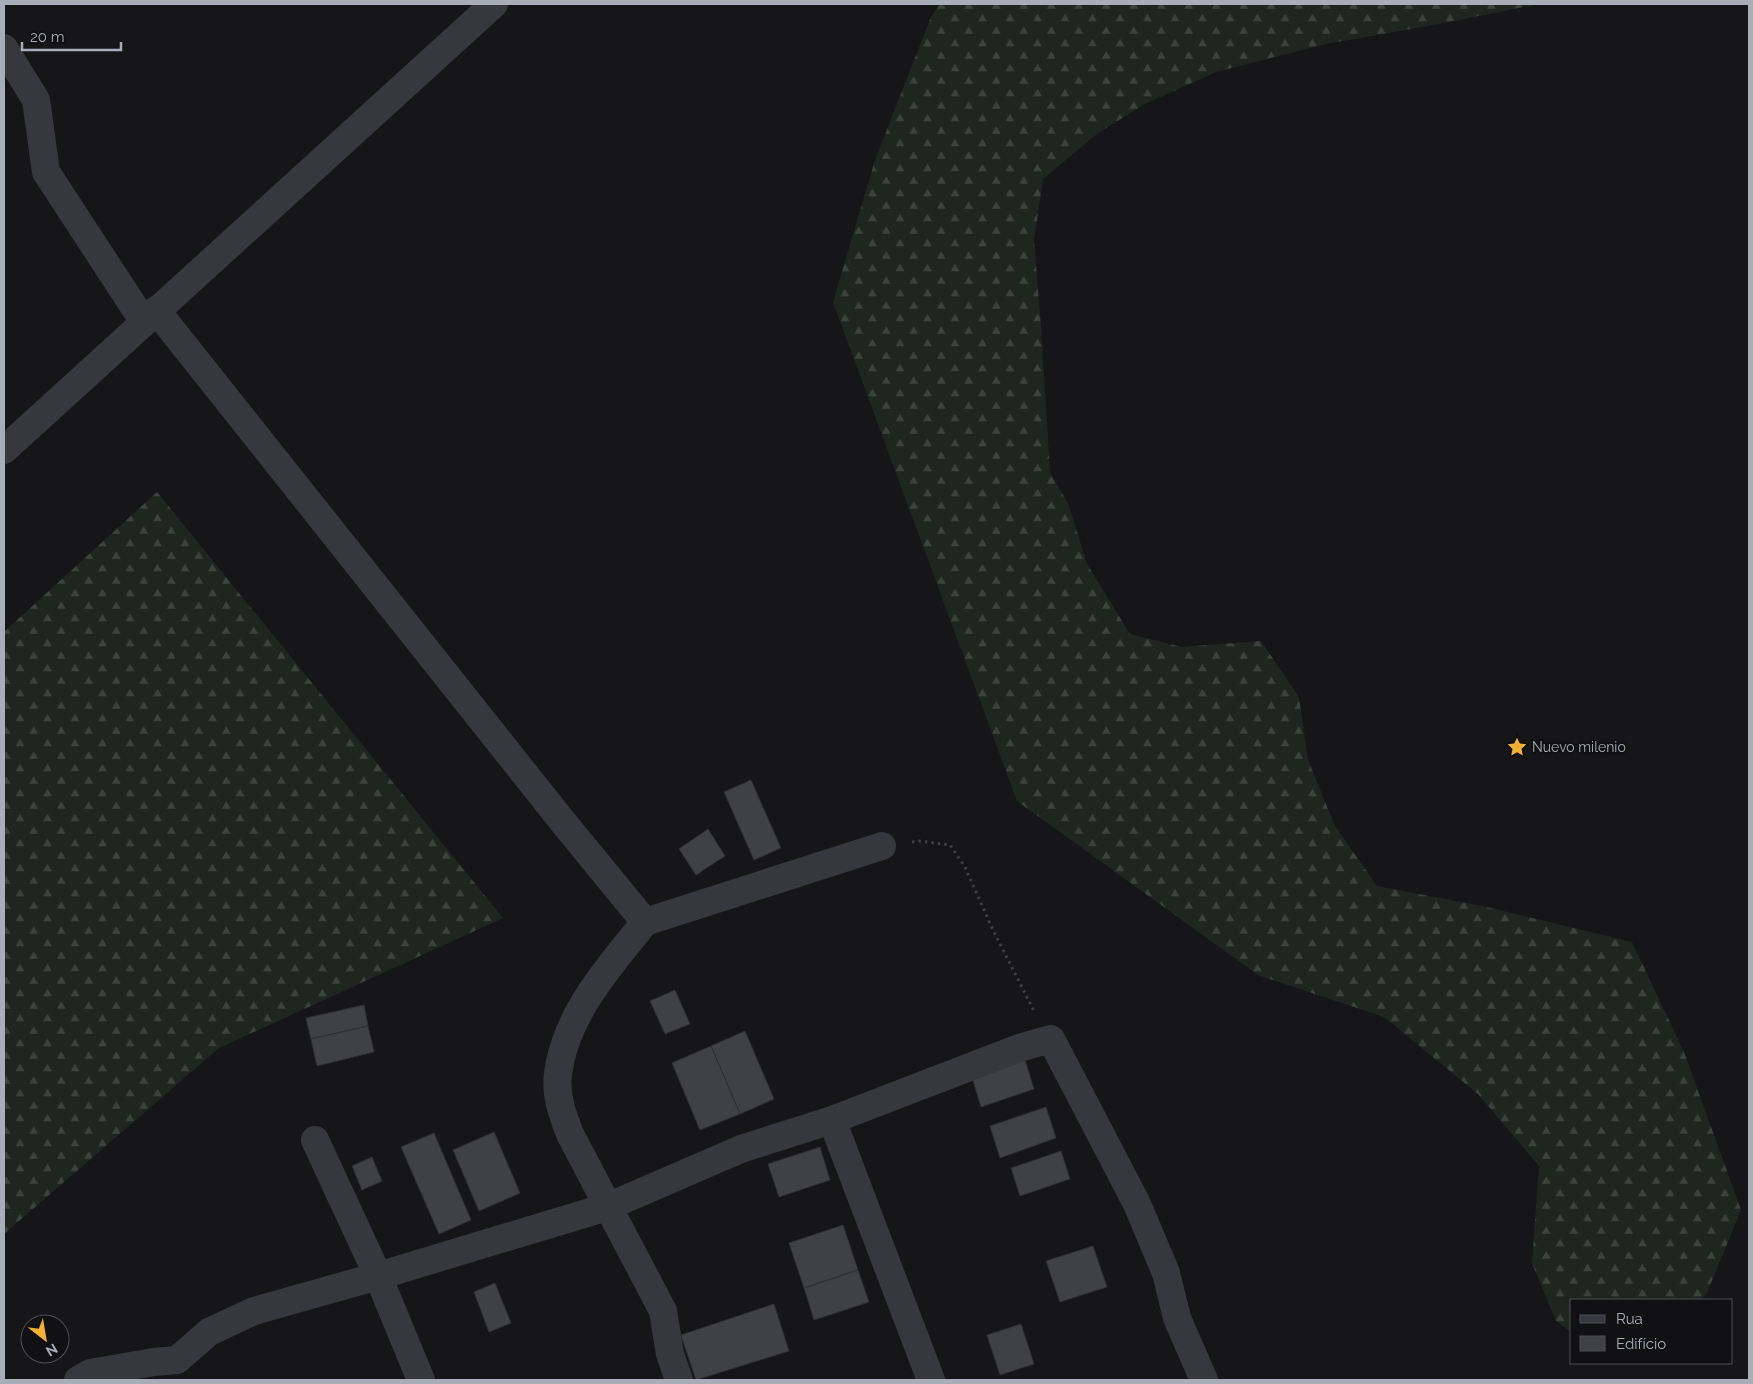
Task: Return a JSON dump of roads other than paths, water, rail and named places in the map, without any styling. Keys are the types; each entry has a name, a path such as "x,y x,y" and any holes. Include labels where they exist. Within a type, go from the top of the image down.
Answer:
{"street":[{"path":"4,450 494,4"},
{"path":"4,48 36,100 46,172 150,316 645,922"},
{"path":"679,1380 670,1354 662,1311 655,1295 607,1207 570,1134 563,1115 557,1076 563,1051 585,1002 645,922 882,846"},
{"path":"78,1380 90,1374 154,1362 176,1370 209,1332 254,1312 607,1207 741,1149 832,1120 1019,1048 1051,1039 1137,1204 1166,1272 1177,1318 1204,1380"},
{"path":"832,1120 931,1380"},
{"path":"315,1140 378,1276 421,1380"}],"place":[{"name":"Nuevo milenio","path":"1517,747"}]}
